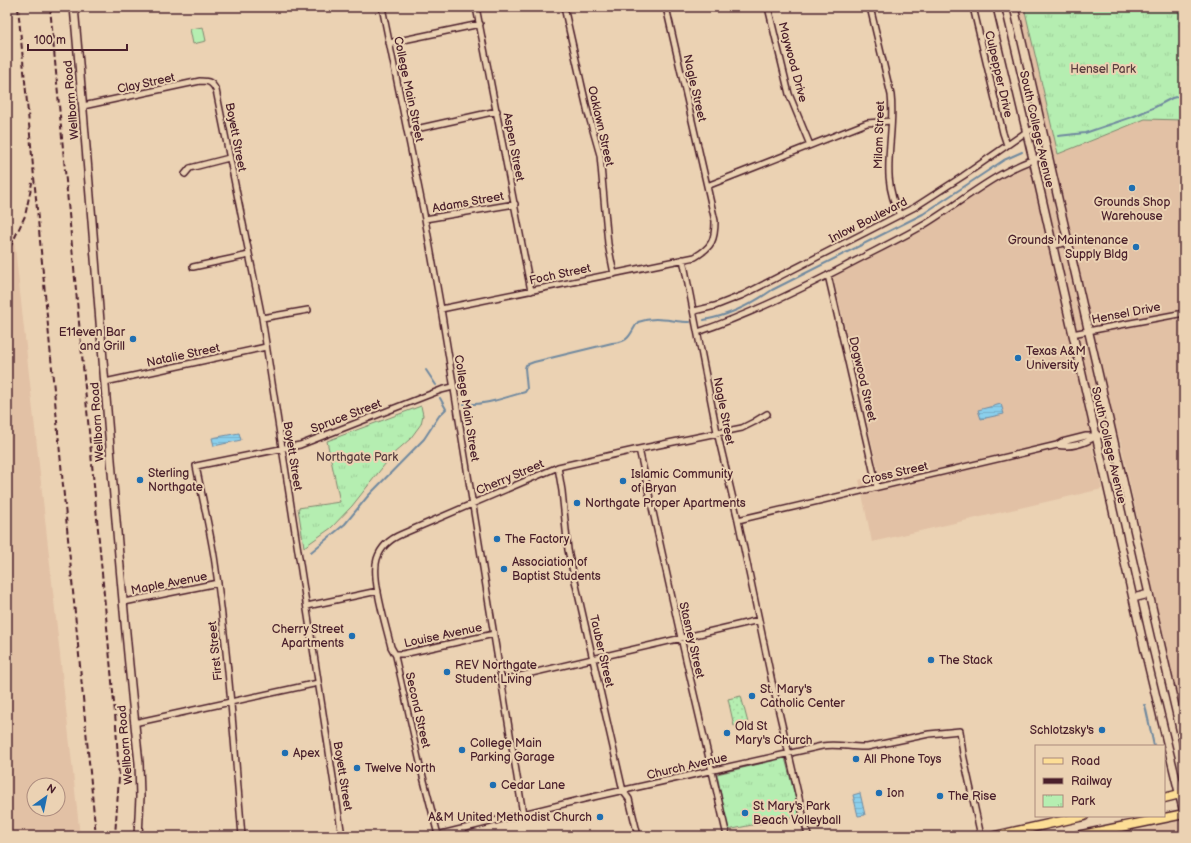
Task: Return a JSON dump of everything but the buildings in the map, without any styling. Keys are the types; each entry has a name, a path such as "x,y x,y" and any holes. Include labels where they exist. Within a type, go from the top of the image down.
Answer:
{"main road":[{"name":"Wellborn Road","path":"74,7 108,432 140,779 138,836"},
{"name":"South College Avenue","path":"997,7 1133,598 1182,794 1184,813"},
{"name":"South College Avenue","path":"1014,7 1184,746"},
{"path":"1052,245 1068,241"},
{"path":"1133,598 1149,594"},
{"path":"1165,798 1182,794"},
{"path":"1077,836 1184,813"},
{"path":"995,836 1080,817"}],"street":[{"name":"College Main Street","path":"382,7 425,219 441,309 523,814"},
{"name":"Aspen Street","path":"476,7 531,290"},
{"name":"Oaklawn Street","path":"564,7 588,113 600,155 608,244 614,274"},
{"name":"Nagle Street","path":"666,7 715,221 713,241 706,250 695,256 683,259 717,432 738,520 772,682 790,753 808,836"},
{"name":"Maywood Drive","path":"768,7 789,94 810,145"},
{"name":"Milam Street","path":"870,7 891,95 892,121 888,177 892,198 900,215"},
{"name":"Culpepper Drive","path":"973,7 1002,133 1007,145"},
{"path":"389,43 480,24"},
{"name":"Clay Street","path":"83,106 200,81 212,83"},
{"name":"Boyett Street","path":"212,83 216,90 262,318 342,836"},
{"path":"407,131 497,111"},
{"path":"707,186 867,123 892,121"},
{"name":"Inlow Boulevard","path":"694,311 715,306 743,295 900,215 941,192 1026,132 1042,126"},
{"path":"698,332 743,316 828,275 910,233 994,178 1033,159 1048,155"},
{"path":"185,174 190,168 229,158"},
{"name":"Adams Street","path":"425,219 515,204"},
{"path":"193,268 249,255"},
{"name":"Foch Street","path":"441,309 683,259"},
{"name":"Dogwood Street","path":"828,275 877,487"},
{"path":"262,318 308,310"},
{"name":"Hensel Drive","path":"1072,334 1184,313"},
{"name":"Natalie Street","path":"105,382 266,347"},
{"name":"Spruce Street","path":"196,466 300,445 441,390 453,387"},
{"name":"Cherry Street","path":"378,591 376,568 377,559 386,543 398,536 558,467 717,432 742,428 766,414"},
{"name":"Cross Street","path":"738,520 1057,445 1066,447 1089,441 1096,436 1112,432"},
{"name":"Stasney Street","path":"639,449 727,836"},
{"name":"First Street","path":"196,466 214,554 218,583 231,701 242,836"},
{"name":"Tauber Street","path":"558,467 568,550 623,791 629,799 638,836"},
{"name":"Maple Avenue","path":"124,602 218,583"},
{"path":"307,606 378,591"},
{"name":"Second Street","path":"378,591 391,647 395,654 435,835"},
{"path":"502,680 759,620"},
{"name":"Louise Avenue","path":"395,654 402,654 494,634"},
{"path":"134,723 318,683"},
{"name":"Church Avenue","path":"435,835 829,744 856,748 867,747 929,734 960,731 963,754 981,836"}],"shaded area":[{"name":"Texas A&M University","path":"1019,7 1184,7 1184,730 1120,439 1092,446 1102,489 872,542 859,480 879,474 833,276 906,238 1002,177 1026,167 1053,161"},
{"path":"7,175 80,836 7,836"},
{"path":"1184,820 1184,836 1108,836 1132,832"}],"green space":[{"name":"Hensel Park","path":"1024,7 1184,7 1184,119 1145,119 1058,154"},
{"path":"203,27 206,41 193,44 190,29"},
{"name":"Northgate Park","path":"421,406 423,415 421,424 410,439 393,454 352,506 331,528 304,547 298,508 340,502 327,441"},
{"path":"741,696 748,723 734,726 728,699"},
{"path":"785,758 800,815 728,830 717,774"}],"water":[{"path":"1001,404 1004,414 981,419 978,410"},
{"path":"239,433 241,440 214,446 212,438"},
{"path":"860,793 865,815 858,816 853,795"}],"waterway":[{"path":"1058,136 1085,133 1132,117 1172,98 1184,95"},
{"path":"704,320 722,316 740,309 772,290 923,214 1004,160 1022,152"},
{"path":"464,404 479,404 503,399 525,392 527,389 526,365 623,341 629,337 638,322 652,319 690,322"},
{"path":"426,370 436,385"},
{"path":"311,552 345,524 368,496 424,439 439,416 446,409 440,398"},
{"path":"1144,705 1154,745"}],"railway":[{"path":"18,7 96,836"},
{"path":"50,7 116,725 119,777 115,836"},
{"path":"7,254 25,216 32,183"}],"place":[{"name":"Grounds Shop Warehouse","path":"1132,188"},
{"name":"Grounds Maintenance Supply Bldg","path":"1136,247"},
{"name":"E11even Bar and Grill","path":"133,339"},
{"name":"Texas A&M University","path":"1018,358"},
{"name":"Sterling Northgate","path":"140,480"},
{"name":"Islamic Community of Bryan","path":"623,481"},
{"name":"Northgate Proper Apartments","path":"577,503"},
{"name":"The Factory","path":"497,539"},
{"name":"Association of Baptist Students","path":"504,569"},
{"name":"Cherry Street Apartments","path":"352,636"},
{"name":"The Stack","path":"931,660"},
{"name":"REV Northgate Student Living","path":"447,672"},
{"name":"St. Mary's Catholic Center","path":"752,696"},
{"name":"Schlotzsky's","path":"1102,730"},
{"name":"Old St Mary's Church","path":"727,733"},
{"name":"College Main Parking Garage","path":"462,750"},
{"name":"Apex","path":"285,753"},
{"name":"All Phone Toys","path":"856,759"},
{"name":"Twelve North","path":"357,768"},
{"name":"Cedar Lane","path":"493,785"},
{"name":"Ion","path":"879,793"},
{"name":"The Rise","path":"940,796"},
{"name":"St Mary's Park Beach Volleyball","path":"745,813"},
{"name":"A&M United Methodist Church","path":"600,817"}]}
